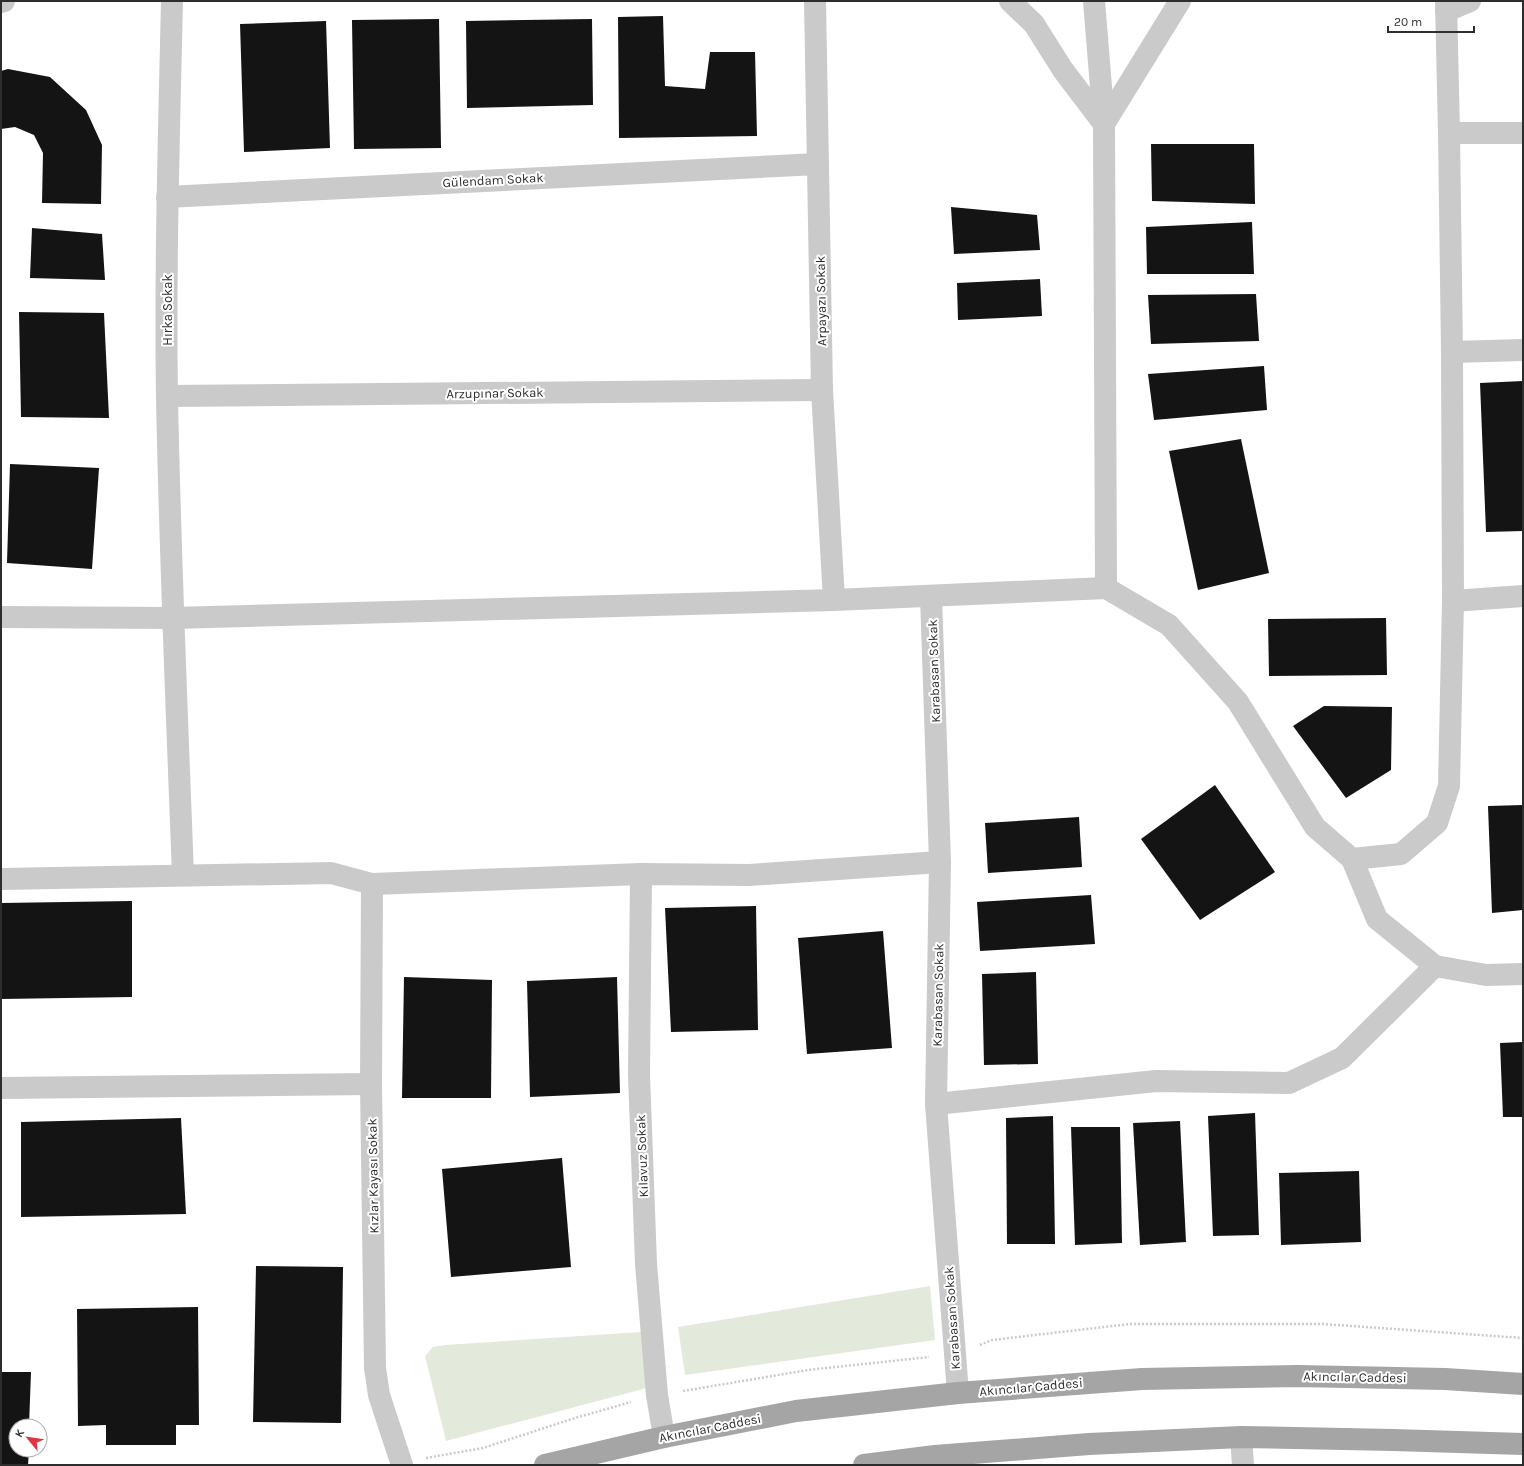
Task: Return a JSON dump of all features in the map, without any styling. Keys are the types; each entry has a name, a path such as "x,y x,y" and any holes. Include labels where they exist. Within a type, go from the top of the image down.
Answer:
{"main road":[{"name":"Akıncılar Caddesi","path":"546,1465 664,1437 796,1411 958,1393 1142,1379 1298,1376 1445,1379 1523,1384"},
{"path":"864,1465 935,1456 1088,1444 1241,1437 1523,1444"}],"street":[{"name":"Hırka Sokak","path":"172,1 167,196 167,396 173,618 183,876"},
{"name":"Arpayazı Sokak","path":"815,1 822,390 834,600"},
{"path":"1010,1 1034,24 1063,70 1104,124"},
{"path":"1094,1 1104,124 1106,588"},
{"path":"1104,124 1180,1"},
{"path":"1352,859 1401,854 1437,823 1449,786 1453,601 1452,352 1446,6 1470,1"},
{"path":"1449,132 1523,133"},
{"name":"Gülendam Sokak","path":"167,196 818,164"},
{"path":"1452,352 1523,350"},
{"name":"Arzupınar Sokak","path":"167,396 822,390"},
{"path":"1,617 173,618 834,600 1106,588 1169,626 1238,702 1315,828 1352,859 1377,919 1435,966 1486,975 1523,974"},
{"name":"Karabasan Sokak","path":"931,596 940,862 936,1104 958,1393"},
{"path":"1453,601 1523,596"},
{"path":"1,879 331,873 372,884 641,874 749,875 940,862"},
{"name":"Kılavuz Sokak","path":"641,874 639,1075 646,1264 657,1395 664,1437"},
{"name":"Kızlar Kayası Sokak","path":"372,884 371,1084 375,1368 379,1395 402,1465"},
{"path":"936,1104 1156,1082 1289,1083 1342,1058 1435,966"},
{"path":"1,1088 371,1084"},
{"path":"1241,1437 1243,1465"}],"green space":[{"path":"930,1286 935,1340 685,1375 678,1327"},
{"path":"641,1332 647,1388 446,1441 425,1356 433,1347"}],"building":[{"path":"663,16 665,86 705,89 710,52 755,52 757,136 619,138 618,17"},
{"path":"439,19 441,148 354,149 352,20"},
{"path":"592,19 593,105 467,108 466,21"},
{"path":"326,21 330,148 244,152 240,24"},
{"path":"8,69 50,77 86,110 102,145 101,204 42,203 43,153 34,135 15,127 1,129 1,71"},
{"path":"1151,144 1254,144 1255,204 1152,201"},
{"path":"951,207 1037,215 1040,250 954,254"},
{"path":"1252,222 1254,274 1147,274 1146,227"},
{"path":"32,228 102,234 105,280 30,278"},
{"path":"1040,279 1042,316 958,320 957,283"},
{"path":"1256,294 1259,341 1151,344 1148,295"},
{"path":"19,312 104,313 109,418 21,417"},
{"path":"1264,366 1267,410 1154,420 1148,374"},
{"path":"1523,381 1523,531 1486,532 1480,383"},
{"path":"1241,439 1269,573 1198,590 1169,451"},
{"path":"10,464 99,468 92,569 7,563"},
{"path":"1386,618 1387,675 1269,676 1268,619"},
{"path":"1324,706 1392,707 1391,770 1346,798 1293,726"},
{"path":"1215,785 1275,872 1200,920 1141,839"},
{"path":"1523,805 1523,910 1492,913 1488,806"},
{"path":"1079,817 1082,867 988,873 985,823"},
{"path":"1091,895 1095,944 980,951 977,902"},
{"path":"132,901 132,997 1,999 1,903"},
{"path":"756,906 758,1030 671,1032 665,908"},
{"path":"883,931 892,1048 807,1054 798,938"},
{"path":"1036,972 1038,1064 984,1065 982,974"},
{"path":"404,977 492,980 491,1098 402,1098"},
{"path":"617,977 620,1093 530,1097 527,981"},
{"path":"1523,1042 1523,1117 1503,1117 1500,1043"},
{"path":"1255,1113 1259,1235 1213,1236 1208,1116"},
{"path":"1053,1116 1055,1244 1007,1244 1006,1118"},
{"path":"181,1118 186,1214 21,1217 21,1122"},
{"path":"1180,1121 1186,1242 1140,1245 1133,1123"},
{"path":"1071,1127 1120,1127 1122,1243 1075,1245"},
{"path":"562,1158 571,1267 451,1277 442,1169"},
{"path":"1359,1171 1361,1242 1281,1245 1279,1173"},
{"path":"256,1266 343,1267 341,1423 253,1422"},
{"path":"198,1307 199,1425 176,1425 176,1445 106,1445 106,1425 78,1426 77,1309"},
{"path":"1,1372 31,1372 29,1418 8,1418 8,1458 28,1458 28,1465 1,1465"}]}
